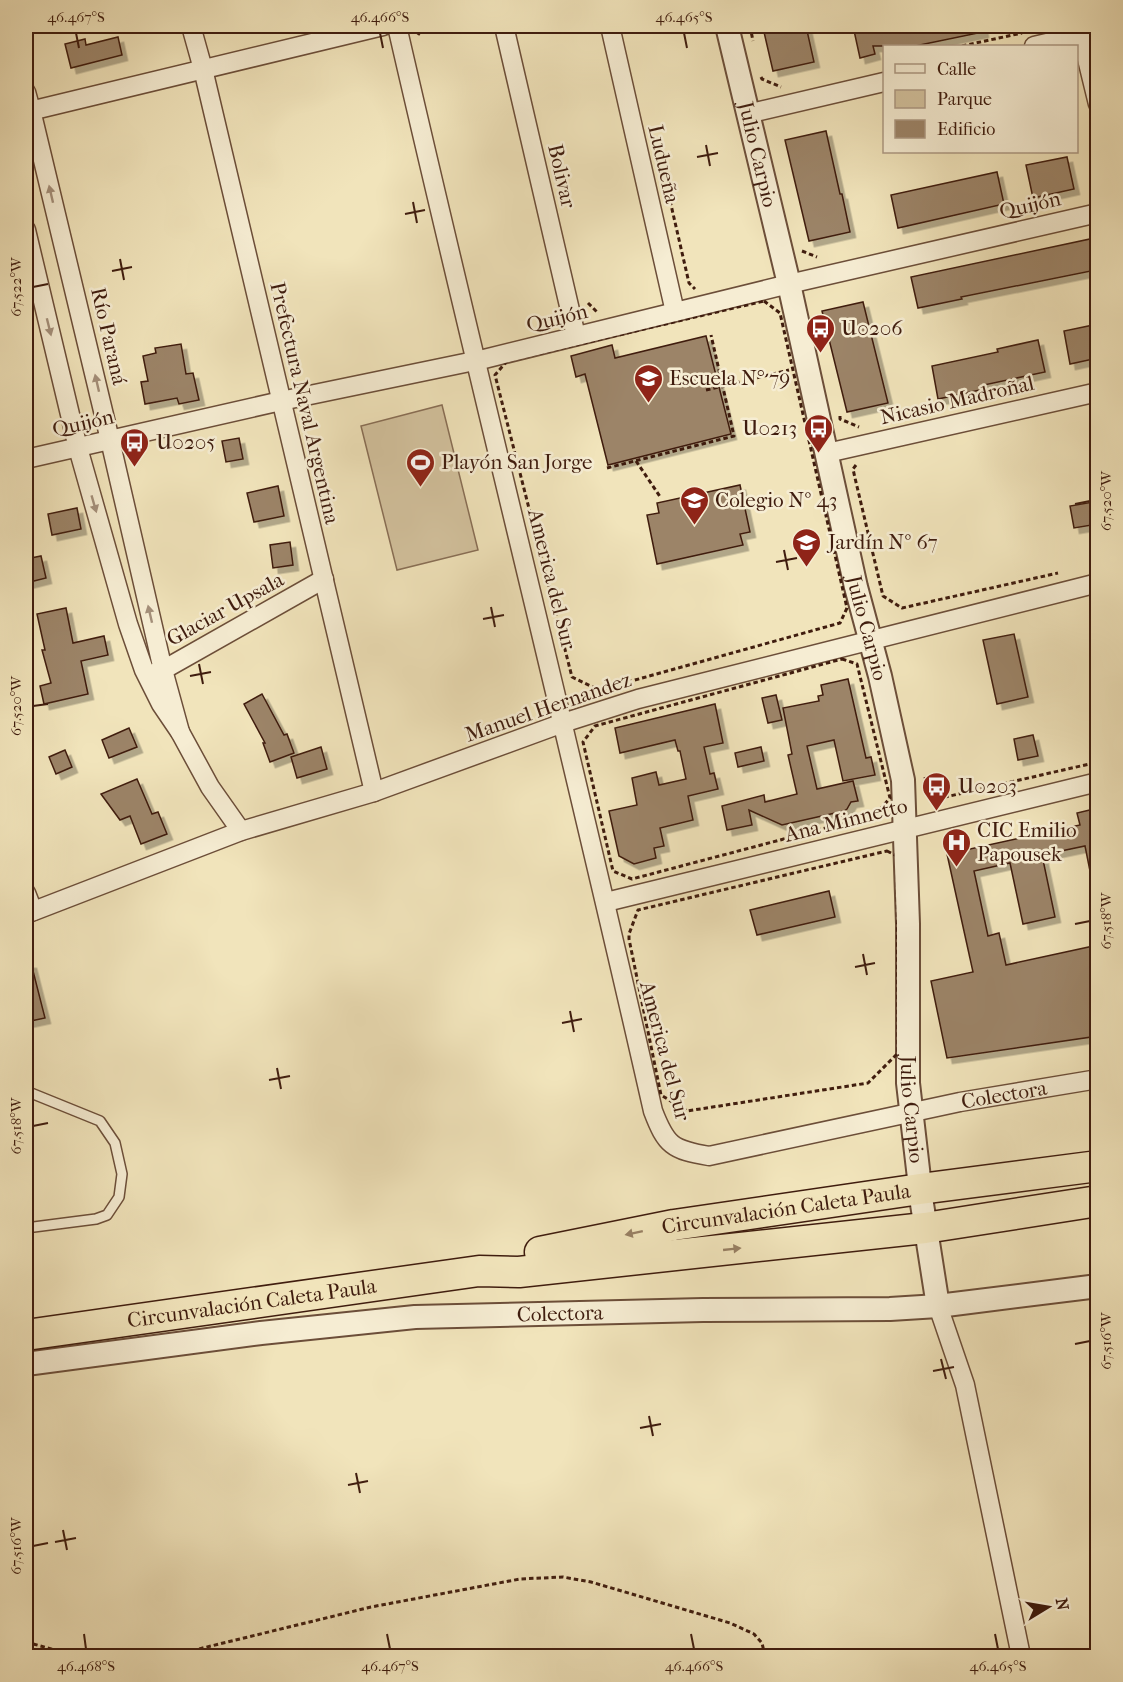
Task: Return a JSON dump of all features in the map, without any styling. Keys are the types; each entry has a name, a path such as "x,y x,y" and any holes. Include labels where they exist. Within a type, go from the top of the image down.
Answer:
{"highway":[{"name":"Circunvalación Caleta Paula","path":"26,1335 479,1271 519,1272 783,1244 1088,1167"},
{"name":"Circunvalación Caleta Paula","path":"479,1271 521,1256 674,1225 924,1209 1098,1201"}],"street":[{"name":"Prefectura Naval Argentina","path":"191,26 374,792"},
{"path":"28,111 383,26"},
{"name":"America del Sur","path":"397,26 475,361 606,902 653,1111 668,1142"},
{"name":"Bolivar","path":"504,26 576,336"},
{"name":"Ludueña","path":"610,26 675,312"},
{"name":"Julio Carpio","path":"727,26 789,284 856,587 903,780 908,924 908,1083 938,1306"},
{"path":"1030,39 1080,30 1098,104"},
{"path":"747,114 883,81"},
{"name":"Río Paraná","path":"26,92 28,111 110,440 161,704 180,732 210,787 241,831"},
{"name":"Quijón","path":"26,459 281,401 475,361 789,284 1098,213"},
{"name":"Río Paraná","path":"26,230 78,448 128,624 155,673"},
{"name":"Nicasio Madroñal","path":"827,453 1098,392"},
{"name":"Glaciar Upsala","path":"155,673 324,579"},
{"name":"Manuel Hernandez","path":"29,913 241,831 374,792 563,723 638,699 1098,584"},
{"name":"Ana Minnetto","path":"606,902 1098,782"},
{"path":"26,893 29,913"},
{"name":"Colectora","path":"668,1142 688,1152 709,1156 960,1102 1098,1079"},
{"path":"924,1209 957,1209 1080,1192 1098,1194"},
{"name":"Colectora","path":"26,1364 261,1333 415,1317 703,1310 890,1309 938,1306 1098,1286"},
{"path":"938,1306 965,1385 1021,1656"}],"lane":[{"path":"26,1090 100,1121 115,1143 122,1174 119,1197 107,1215 96,1219 26,1228"}],"path":[{"path":"418,35 424,26"},
{"path":"750,26 754,46"},
{"path":"972,45 1030,39"},
{"path":"760,73 762,79 780,87 791,85"},
{"path":"658,149 689,283 696,290"},
{"path":"797,249 816,258 827,255"},
{"path":"585,301 601,314"},
{"path":"764,301 780,313 793,369 847,608 840,623 599,690 572,677 495,375 507,361 764,301"},
{"path":"607,468 734,436 711,335"},
{"path":"706,390 793,369"},
{"path":"838,407 840,419 858,428 870,425"},
{"path":"636,461 661,498"},
{"path":"853,469 882,596 902,608 1063,572"},
{"path":"842,659 857,664 890,798 875,815 632,879 613,871 583,742 595,726 842,659"},
{"path":"924,774 926,781 942,798 1098,762"},
{"path":"887,851 897,856 897,1053 868,1083 687,1111 661,1095 628,934 638,910 887,851"},
{"path":"170,1656 371,1607 520,1579 563,1577 591,1582 730,1623 754,1635 762,1642 765,1656"},
{"path":"26,1642 77,1656"}],"green space":[{"name":"Playón San Jorge","path":"442,405 478,550 397,570 361,426"}],"building":[{"path":"806,26 814,62 773,71 764,32"},
{"path":"853,26 982,26 983,32 920,45 873,46 875,54 860,58"},
{"path":"118,37 122,55 71,68 65,44 85,39 86,45"},
{"path":"826,131 850,232 809,241 785,140"},
{"path":"1067,157 1074,189 1033,198 1026,165"},
{"path":"997,172 1004,204 898,228 891,195"},
{"path":"1090,239 1096,270 918,308 911,277"},
{"path":"863,302 888,403 847,412 822,311"},
{"path":"1098,324 1098,358 1070,364 1064,331"},
{"path":"706,336 731,434 608,465 585,374 576,377 571,356 612,345 615,358"},
{"path":"1038,340 1045,372 979,386 980,390 938,399 932,366 998,352 997,349"},
{"path":"181,344 186,374 193,373 199,400 179,404 177,398 145,404 141,382 148,381 143,356 156,353 155,348"},
{"path":"239,438 243,459 226,462 222,441"},
{"path":"740,485 750,532 740,534 743,545 657,564 647,515 659,513 657,503"},
{"path":"278,486 284,516 254,522 247,493"},
{"path":"1093,502 1098,524 1074,528 1070,506"},
{"path":"77,508 81,529 52,535 48,514"},
{"path":"290,542 293,565 273,568 270,545"},
{"path":"41,556 46,578 26,583 26,559"},
{"path":"66,608 73,643 104,636 108,655 81,661 88,694 44,704 40,686 51,683 42,650 45,650 37,614"},
{"path":"1014,634 1028,697 997,704 983,640"},
{"path":"848,679 866,758 871,757 875,775 843,781 834,740 807,746 817,789 853,781 858,801 851,802 844,811 782,825 749,810 752,825 727,830 722,806 764,795 765,802 797,794 788,755 792,754 783,708 819,701 818,696 823,695 821,685"},
{"path":"262,694 284,735 287,734 294,753 270,762 263,743 265,743 244,704"},
{"path":"776,695 782,720 768,723 762,698"},
{"path":"715,704 723,743 704,747 710,774 714,773 718,789 688,796 693,820 660,828 664,846 654,848 656,858 634,864 619,856 609,811 637,805 632,778 656,772 659,785 686,779 680,751 678,751 675,740 620,753 615,728"},
{"path":"129,728 137,747 109,758 102,740"},
{"path":"1033,735 1038,756 1018,760 1014,739"},
{"path":"321,747 327,769 297,778 291,757"},
{"path":"761,747 764,761 738,767 735,753"},
{"path":"65,750 72,767 56,774 49,757"},
{"path":"137,779 152,814 158,812 167,834 141,844 130,816 120,820 101,794"},
{"path":"1098,808 1098,876 1091,876 1085,846 1042,855 1055,917 1023,924 1010,863 974,871 988,936 999,933 1006,965 1098,945 1098,1036 947,1058 931,981 973,972 947,854 1080,825 1077,813"},
{"path":"829,891 835,917 757,935 750,910"},
{"path":"26,963 31,963 45,1018 26,1022"}],"place":[{"name":"U0206","path":"820,354"},
{"name":"Escuela N° 79","path":"648,404"},
{"name":"U0213","path":"818,454"},
{"name":"U0205","path":"135,468"},
{"name":"Playón San Jorge","path":"420,488"},
{"name":"Colegio Nº 43","path":"694,526"},
{"name":"Jardín Nº 67","path":"807,568"},
{"name":"U0203","path":"937,812"},
{"name":"CIC Emilio Papousek","path":"956,868"}]}
